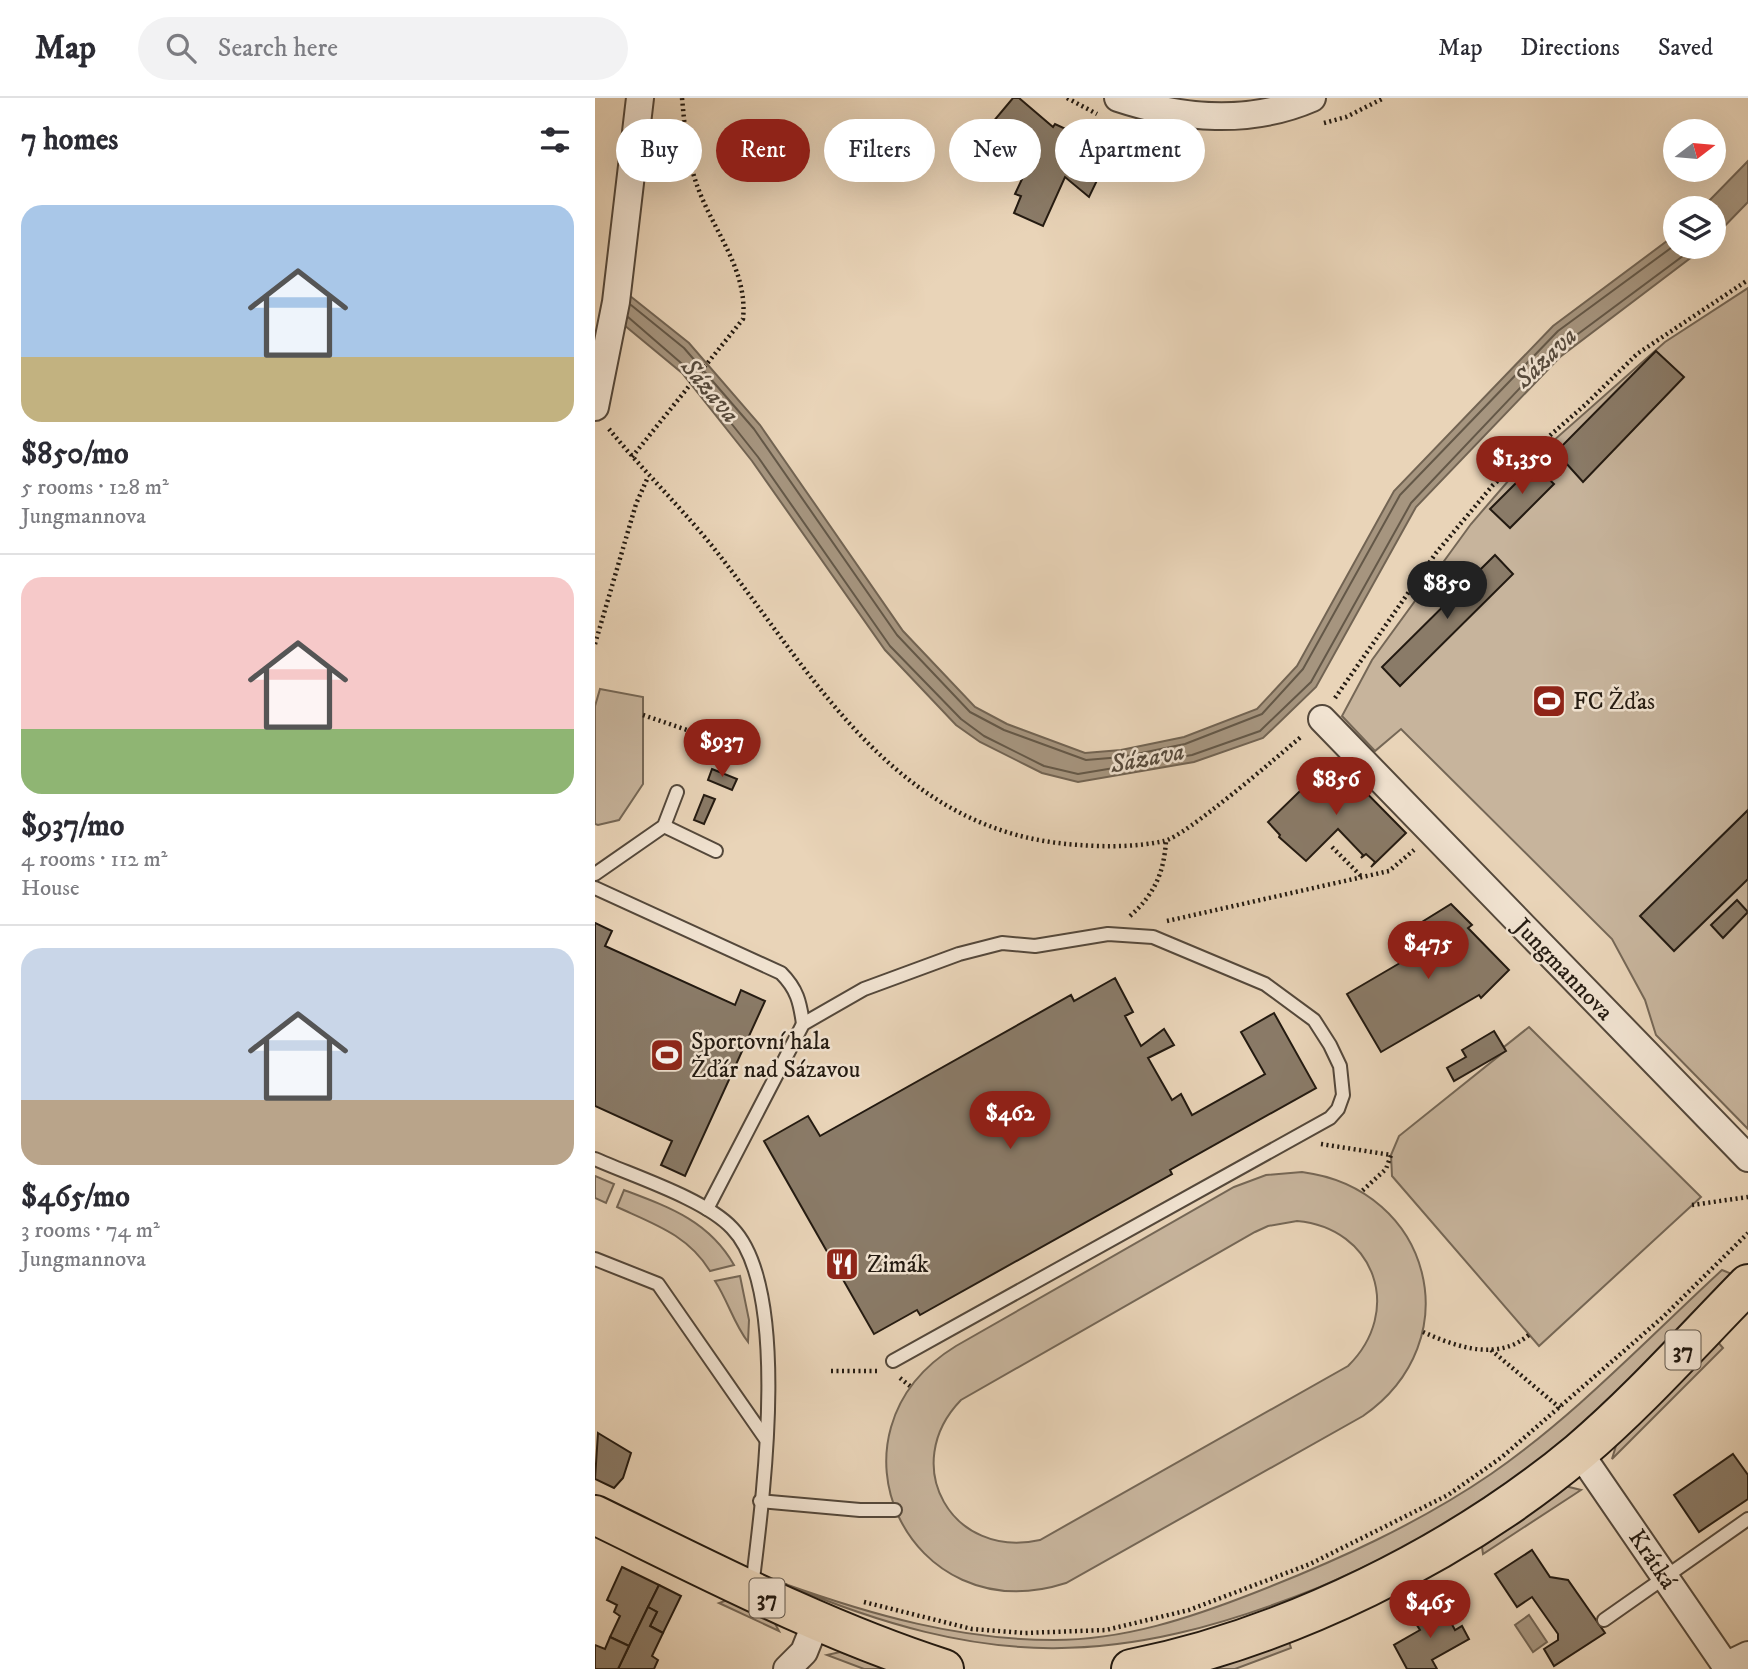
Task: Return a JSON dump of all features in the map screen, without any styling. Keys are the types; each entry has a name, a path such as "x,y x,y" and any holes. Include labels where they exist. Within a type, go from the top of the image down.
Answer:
{"main road":[{"name":"37","path":"1131,1669 1171,1661 1230,1643 1407,1569 1464,1537 1580,1452 1748,1284"},
{"name":"37","path":"595,1515 816,1622 872,1646 944,1669"}],"street":[{"path":"1118,98 1174,113 1220,116 1260,114 1312,98"},
{"path":"599,414 616,302 639,109"},
{"name":"Jungmannova","path":"1322,719 1748,1158"},
{"name":"Krátká","path":"1580,1452 1665,1577 1734,1663"},
{"path":"787,1669 804,1652 816,1622"}],"lane":[{"path":"595,874 664,826 677,792"},
{"path":"664,826 716,851"},
{"path":"595,888 781,973 794,986 803,1024"},
{"path":"707,1209 803,1024 864,989 959,954 1002,943 1035,946 1108,934 1153,937 1189,949 1265,984 1314,1020 1340,1066 1343,1095 1334,1115 888,1366"},
{"path":"595,1159 707,1209 733,1228 748,1252 758,1280 766,1328 765,1438 751,1591"},
{"path":"595,1259 658,1284 765,1438"},
{"path":"760,1501 860,1510 895,1510"},
{"path":"1604,1620 1748,1519"}],"path":[{"path":"632,457 729,340 743,319 745,298 735,265 692,170 682,98"},
{"path":"599,414 648,477 718,554 825,698 889,764 931,796 975,822 1020,838 1100,846 1166,841 1191,826 1322,719 1357,663 1436,553 1493,485 1585,405 1637,354 1748,279"},
{"path":"595,644 636,505 648,477"},
{"path":"643,715 696,733"},
{"path":"1161,922 1388,871 1433,834"},
{"path":"1108,934 1152,893 1161,877 1166,841"},
{"path":"1332,847 1363,878"},
{"path":"1290,1140 1391,1155 1386,1169 1362,1191"},
{"path":"1692,1205 1748,1197"},
{"path":"858,1601 972,1629 1025,1633 1106,1630 1154,1621 1310,1564 1448,1495 1560,1409 1663,1317 1748,1233"},
{"path":"1423,1332 1453,1345 1490,1350 1515,1347 1530,1335"},
{"path":"1490,1350 1560,1409"},
{"path":"831,1371 888,1366"},
{"path":"897,1376 910,1385"}],"shaded area":[{"name":"FC Žďas","path":"1748,288 1748,1129 1656,1035 1645,1000 1612,939 1401,729 1375,751 1342,716 1372,660 1471,524 1509,480 1665,342"},
{"path":"600,689 643,697 643,784 619,820 598,825 595,824 595,706"},
{"path":"1529,1027 1701,1197 1539,1346 1392,1176 1391,1155 1399,1136 1505,1051 1504,1047"},
{"path":"1302,1172 1346,1184 1382,1207 1407,1237 1422,1272 1425,1310 1417,1349 1397,1385 1363,1416 1066,1583 1010,1591 962,1580 924,1553 899,1516 887,1473 891,1427 913,1383 956,1346 1234,1187 1266,1175","holes":["1297,1221 1324,1227 1346,1239 1362,1255 1373,1275 1377,1298 1375,1321 1365,1344 1348,1366 1040,1540 1009,1542 982,1536 960,1522 944,1502 935,1478 934,1452 943,1425 961,1400 1255,1232 1268,1226"]},
{"path":"595,1176 614,1184 606,1203 595,1198"},
{"path":"624,1190 687,1217 713,1237 734,1265 710,1271 681,1239 617,1207"},
{"path":"1722,1270 1732,1274 1623,1385 1567,1438 1506,1486 1462,1516 1392,1554 1320,1587 1247,1614 1179,1633 1114,1644 1052,1648 989,1644 925,1632 858,1612 785,1584 917,1624 1019,1639 1054,1640 1106,1636 1156,1626 1206,1611 1285,1581 1376,1540 1435,1509 1491,1474 1581,1402"},
{"path":"740,1276 749,1320 748,1342 715,1281"},
{"path":"1717,1341 1723,1348 1612,1459 1618,1439"},
{"path":"1565,1486 1581,1490 1483,1554 1482,1547 1488,1540"},
{"path":"730,1599 772,1618 779,1631 719,1603"},
{"path":"1288,1639 1291,1648 1235,1669 1206,1669"},
{"path":"840,1652 886,1669 864,1669 827,1655"}],"water":[{"path":"1748,161 1748,202 1726,225 1726,196 1714,196"},
{"name":"Sázava","path":"1663,244 1663,259 1689,259 1560,357 1416,507 1316,687 1263,738 1194,762 1078,782 1042,773 980,742 956,725 885,650 752,461 682,373 595,301 595,268 689,343 760,425 903,631 975,707 1007,724 1085,753 1121,750 1184,737 1257,709 1297,666 1394,491 1553,326"},
{"path":"1529,1615 1547,1642 1533,1652 1515,1625"}],"pier":[{"path":"595,264 629,291 623,327 595,305"}],"building":[{"path":"1013,98 1019,98 1053,127 1055,124 1055,182 1063,182 1043,226 1014,213 1021,196 1015,194 1021,182 1041,182 1041,119 995,119"},
{"path":"1071,182 1096,182 1089,197"},
{"path":"1656,351 1684,377 1583,482 1556,452"},
{"path":"1534,465 1554,484 1510,528 1490,509"},
{"path":"1495,555 1513,574 1400,686 1382,667"},
{"path":"1333,759 1406,833 1371,867 1375,862 1366,854 1361,858 1363,855 1338,829 1306,861 1279,837 1268,822"},
{"path":"712,769 737,779 732,790 708,780"},
{"path":"704,795 715,799 704,824 694,820"},
{"path":"1748,810 1748,879 1674,951 1640,916"},
{"path":"1737,900 1748,912 1723,938 1711,925"},
{"path":"1451,904 1472,925 1468,928 1509,970 1481,998 1479,995 1381,1052 1347,994 1429,946 1417,925"},
{"name":"Sportovní hala Žďár nad Sázavou","path":"595,923 612,931 605,946 735,1005 741,990 765,1001 685,1176 661,1165 672,1141 595,1106"},
{"path":"1115,978 1133,1012 1125,1016 1141,1046 1164,1029 1174,1045 1148,1058 1172,1100 1181,1094 1192,1115 1265,1074 1241,1032 1274,1013 1316,1088 1170,1170 1172,1174 920,1315 917,1310 874,1334 764,1141 808,1116 820,1136 1071,995 1074,1001"},
{"path":"1494,1031 1506,1051 1454,1081 1447,1068 1466,1057 1462,1050"},
{"path":"598,1433 631,1453 623,1478 614,1488 595,1479"},
{"path":"1733,1454 1748,1475 1748,1499 1699,1532 1674,1495"},
{"path":"1532,1550 1550,1577 1568,1580 1605,1633 1554,1666 1544,1649 1558,1640 1558,1634 1532,1597 1517,1607 1495,1574"},
{"path":"622,1567 659,1585 629,1646 610,1637 620,1616 614,1612 617,1605 607,1600"},
{"path":"659,1585 681,1596 663,1633 650,1626 657,1612 648,1607"},
{"path":"1441,1604 1455,1630 1462,1626 1469,1639 1432,1660 1437,1669 1407,1669 1394,1645 1420,1630 1413,1619"},
{"path":"648,1607 657,1612 650,1626 663,1633 652,1656 658,1660 654,1669 618,1669"},
{"path":"610,1637 629,1646 618,1669 595,1669 595,1645 605,1649"}],"place":[{"name":"FC Žďas","path":"1549,701"},
{"name":"Sportovní hala Žďár nad Sázavou","path":"667,1055"},
{"name":"Zimák","path":"842,1264"}]}
